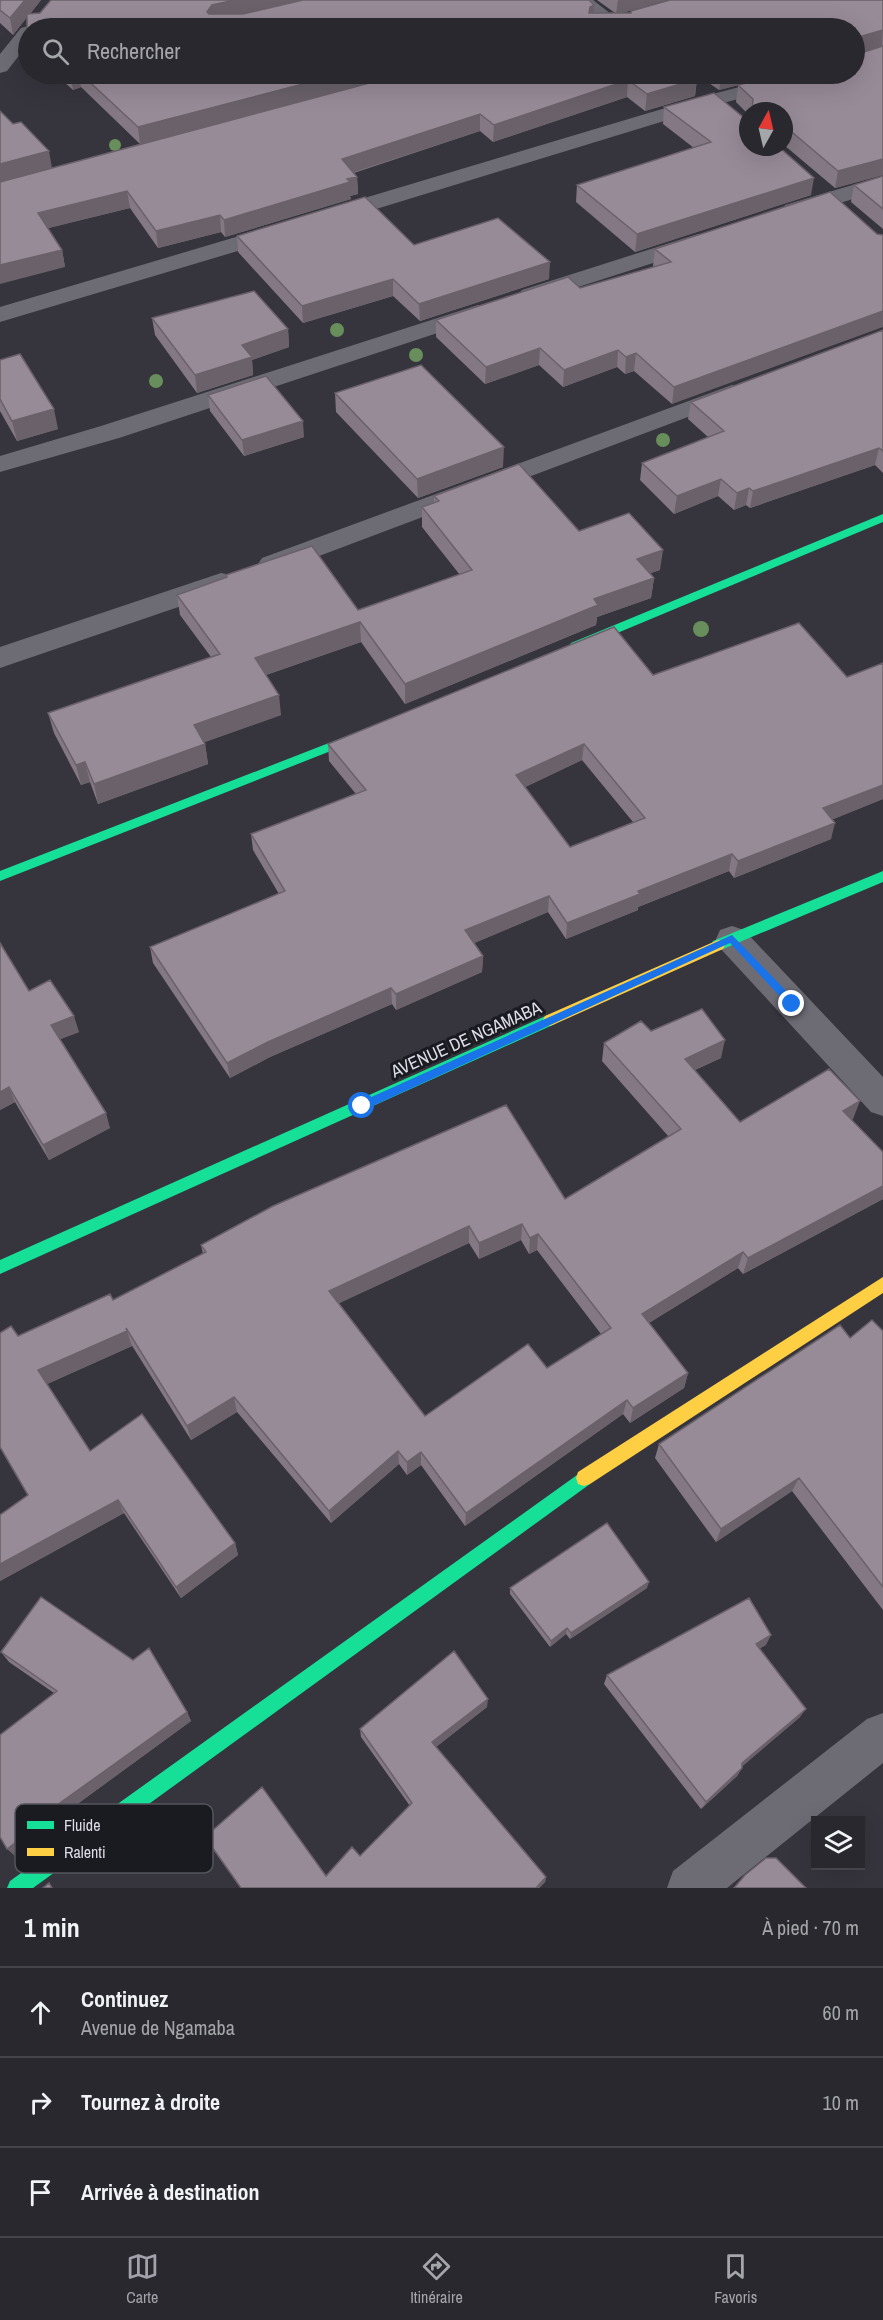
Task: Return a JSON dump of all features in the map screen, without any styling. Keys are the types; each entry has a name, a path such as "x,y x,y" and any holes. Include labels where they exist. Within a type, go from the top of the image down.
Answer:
{"street":[{"path":"581,0 606,18"},
{"path":"6,73 18,52"},
{"path":"0,315 716,99 773,84"},
{"path":"769,217 883,183"},
{"path":"0,464 110,432 724,232"},
{"path":"0,658 248,572 750,385"},
{"path":"563,651 883,518"},
{"path":"0,876 387,724"},
{"name":"AVENUE DE NGAMABA","path":"0,1267 732,939 883,876"},
{"path":"732,939 883,1101"},
{"path":"133,1804 560,1494 883,1284"},
{"path":"690,1888 883,1735"},
{"path":"17,1888 38,1873"}],"building":[{"path":"0,0 25,0 10,18 0,10"},
{"path":"51,0 235,0 212,5 207,12 209,14 243,14 303,0 589,0 594,5 590,7 589,13 631,13 631,11 670,0 883,0 883,30 865,35 865,18 27,18 27,14 40,13"},
{"path":"883,46 883,159 838,171 793,133 793,102 753,102 753,99 738,85 865,84 865,52"},
{"path":"92,84 303,84 138,127"},
{"path":"366,84 616,84 494,125 480,114 342,159 357,177 347,179 350,182 224,220 220,215 156,231 127,191 38,213 62,250 0,265 0,182"},
{"path":"633,84 680,84 647,94"},
{"path":"714,93 739,114 739,156 789,156 814,178 637,234 577,185 711,142 664,107"},
{"path":"0,111 13,124 21,122 49,151 0,164"},
{"path":"883,176 883,209 854,185"},
{"path":"830,192 877,234 883,235 883,311 674,387 636,353 626,357 618,350 564,370 540,348 486,367 436,320 568,277 580,288 671,262 655,249"},
{"path":"365,197 414,245 498,218 550,262 419,304 393,279 302,306 237,236"},
{"path":"254,291 288,329 242,345 252,357 195,375 152,318"},
{"path":"883,330 883,451 879,448 753,491 749,488 737,493 721,479 677,496 642,463 724,431 691,402"},
{"path":"20,354 54,409 12,421 0,399 0,360"},
{"path":"421,365 504,447 417,479 335,393"},
{"path":"266,376 303,421 242,440 208,395"},
{"path":"519,464 579,531 629,513 663,550 637,559 654,578 594,599 598,605 405,684 360,622 255,658 279,695 194,725 205,744 94,784 85,762 76,765 48,713 220,654 177,595 227,577 226,575 312,546 358,610 472,570 422,507 439,501 434,496"},
{"path":"799,623 847,677 883,663 883,785 823,808 835,823 738,861 732,854 638,891 640,894 567,923 549,896 465,930 483,956 396,994 391,988 268,1042 227,1063 150,947 285,891 251,834 366,790 328,744 614,627 653,675","holes":["584,744 645,818 570,847 516,775"]},
{"path":"0,943 29,991 50,980 74,1016 51,1025 106,1113 43,1145 9,1087 0,1092"},
{"path":"702,1009 725,1040 685,1059 740,1122 829,1069 860,1101 843,1111 883,1152 883,1186 748,1258 743,1252 642,1314 688,1373 633,1408 627,1400 466,1513 421,1452 407,1462 398,1451 329,1511 234,1397 187,1426 126,1328 127,1331 38,1370 90,1451 142,1414 235,1543 176,1587 118,1500 0,1564 0,1515 28,1495 0,1447 0,1333 11,1326 18,1336 110,1294 113,1300 206,1252 201,1245 273,1206 506,1105 565,1199 681,1129 604,1043 641,1021 651,1031","holes":["522,1224 530,1238 538,1234 611,1328 547,1368 528,1344 425,1416 329,1291 469,1226 479,1243"]},
{"path":"872,1320 883,1331 883,1587 799,1478 721,1529 659,1444 840,1325 850,1338"},
{"path":"607,1523 649,1582 571,1633 567,1628 551,1641 510,1588"},
{"path":"41,1597 133,1660 149,1648 187,1712 59,1804 15,1804 15,1843 7,1849 0,1837 0,1735 57,1691 1,1652"},
{"path":"749,1598 771,1635 756,1644 806,1709 742,1763 742,1768 706,1802 607,1675"},
{"path":"454,1651 488,1699 432,1742 546,1877 536,1888 241,1888 213,1848 213,1830 262,1787 326,1876 352,1847 360,1856 412,1803 360,1729"},
{"path":"766,1858 776,1858 806,1888 734,1888 745,1875"}],"traffic: fast":[{"path":"575,646 883,518"},
{"path":"0,876 370,731"},
{"path":"718,945 883,876"},
{"path":"0,1267 550,1020"},
{"path":"133,1804 584,1478"},
{"path":"17,1888 38,1873"}],"traffic: slow":[{"path":"550,1020 718,945"},
{"path":"584,1478 883,1284"}],"route":[{"path":"362,1106 732,939 792,1004"}]}
